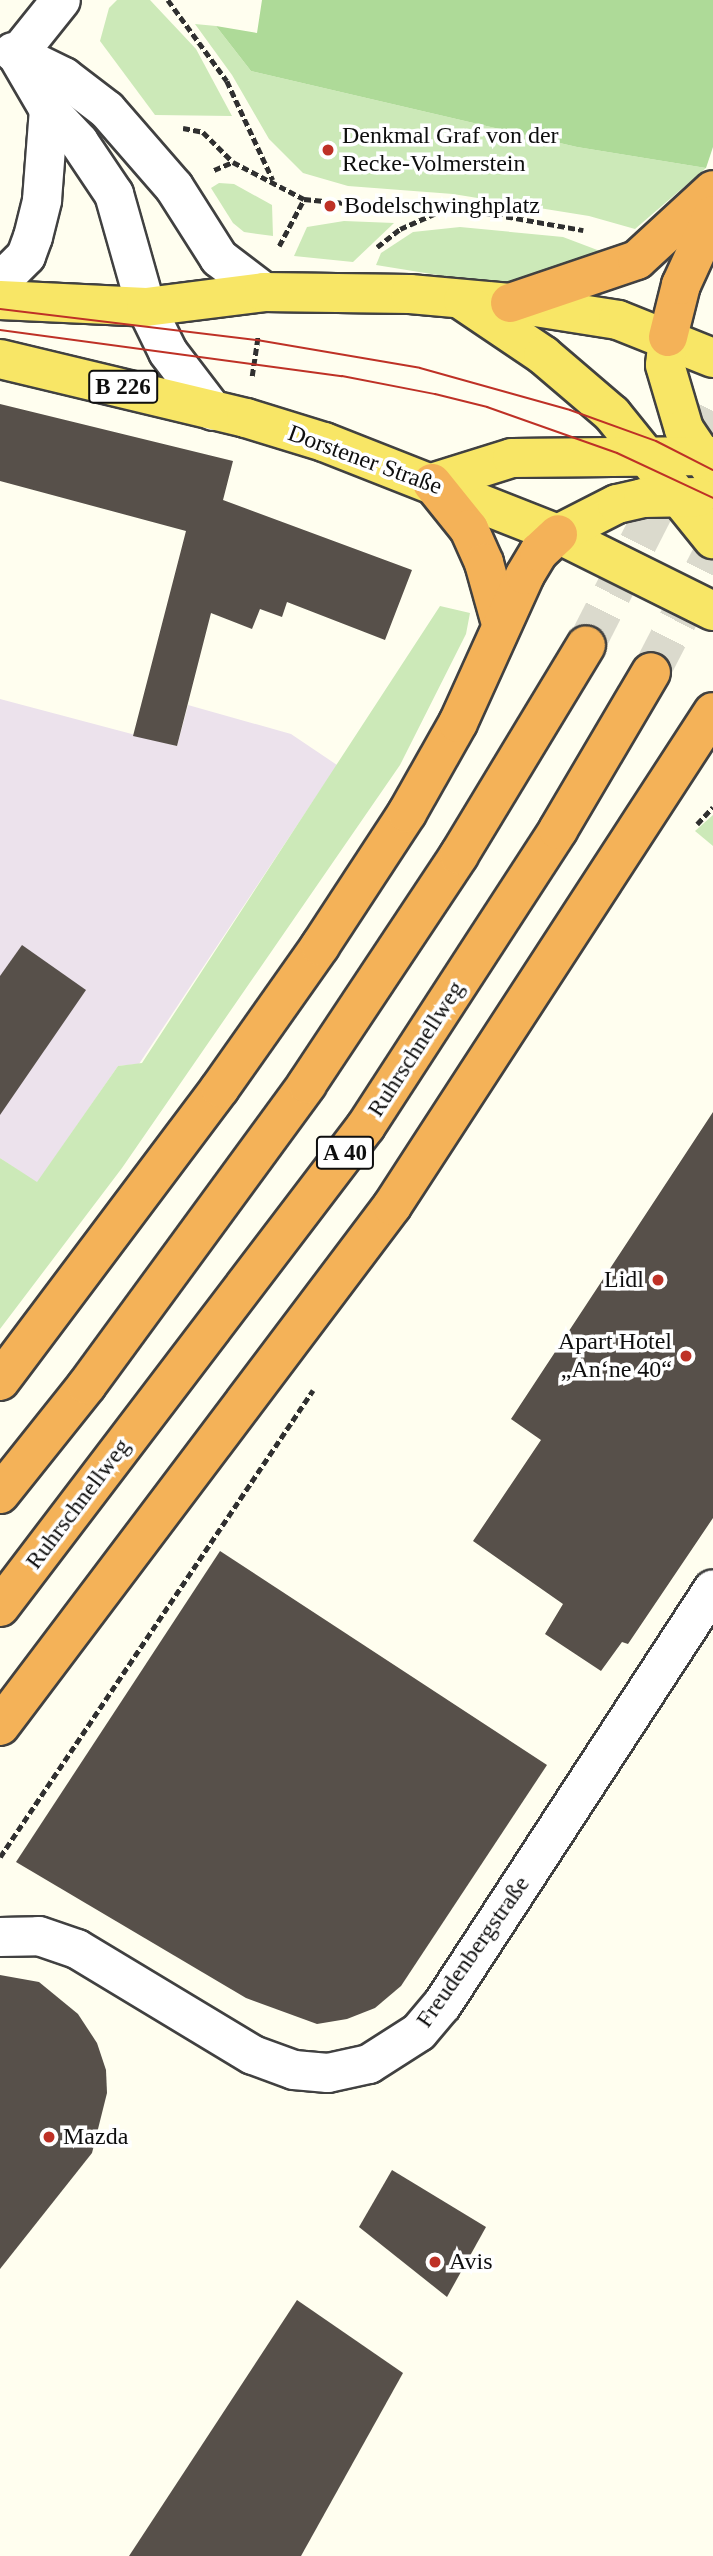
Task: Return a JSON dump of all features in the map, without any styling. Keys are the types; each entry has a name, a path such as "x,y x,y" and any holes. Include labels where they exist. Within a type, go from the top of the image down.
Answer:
{"highway":[{"path":"510,303 637,260 713,190"},
{"path":"668,337 681,285 713,215"},
{"path":"432,483 469,528 501,624"},
{"path":"0,1381 220,1088 407,813 458,723 501,624 538,552 558,534"},
{"name":"A 40","path":"0,1494 87,1385 307,1084 458,855 586,645"},
{"name":"Ruhrschnellweg","path":"0,1607 366,1126 558,830 650,672"},
{"path":"0,1726 392,1206 713,712"},
{"path":"666,788 713,753"}],"main road":[{"path":"0,300 146,307 264,292 397,293 510,303 618,320 668,337 713,358"},
{"path":"462,300 543,355 612,414 649,458 698,497 713,539"},
{"path":"668,337 665,365 684,429 710,462"},
{"name":"Dorstener Straße","path":"0,359 229,414 432,483 558,534 713,611"},
{"path":"432,483 512,458 649,458 710,462"},
{"path":"558,534 617,505 698,497"}],"street":[{"path":"9,49 61,0"},
{"path":"9,49 49,110 79,142 114,194 146,307 168,352 229,414"},
{"path":"9,49 64,77 107,110 174,187 219,258 264,292"},
{"path":"0,282 26,257 33,237 42,200 49,110"},
{"name":"Freudenbergstraße","path":"0,1937 39,1936 77,1949 253,2055 294,2070 328,2073 369,2064 419,2032 442,2005 713,1590"}],"path":[{"path":"168,0 227,81 274,181"},
{"path":"179,127 203,132 233,162 304,199 436,212"},
{"path":"229,414 264,292"}],"shaded area":[{"path":"0,699 177,746 188,705 291,734 337,765 139,1064 118,1066 37,1183 0,1158"}],"green space":[{"path":"117,0 150,0 196,49 232,116 155,115 100,41 109,8"},
{"path":"262,0 713,0 713,147 706,168 577,147 251,71 216,26 257,33"},
{"path":"195,24 216,26 251,71 577,147 706,168 635,229 589,216 453,194 348,186 303,173 269,139 232,75"},
{"path":"219,183 234,184 272,205 273,236 244,232 233,223 211,188"},
{"path":"344,221 394,223 353,262 294,256 307,227"},
{"path":"460,227 563,237 600,251 511,287 376,265 381,253 413,232"},
{"path":"440,606 470,613 466,634 400,765 122,1168 0,1329 0,1158 37,1182 118,1066 142,1063"},
{"path":"713,815 713,846 695,831"}],"building":[{"path":"0,404 233,461 223,500 412,570 385,640 287,602 282,617 260,609 252,629 211,613 177,746 133,736 186,531 0,481"},
{"path":"22,945 86,990 0,1115 0,976"},
{"name":"Lidl","path":"713,1112 713,1518 628,1644 622,1642 601,1671 545,1634 563,1604 473,1541 541,1440 511,1419"},
{"path":"220,1551 547,1765 401,1986 375,2008 347,2019 317,2024 246,1998 16,1862"},
{"name":"Mazda","path":"0,1975 39,1982 78,2014 97,2043 106,2070 107,2093 92,2153 0,2269"},
{"name":"Avis","path":"392,2170 486,2227 447,2297 359,2227"},
{"path":"297,2300 403,2373 301,2556 129,2556"}],"tunnel":[{"path":"586,645 713,396"},
{"path":"651,672 713,552"}],"tram line":[{"path":"0,309 257,340 420,368 570,410 656,441 713,470"},
{"path":"0,330 342,376 435,394 487,407 617,453 713,498"}],"place":[{"name":"Denkmal Graf von der Recke-Volmerstein","path":"328,150"},
{"name":"Bodelschwinghplatz","path":"330,206"},
{"name":"Lidl","path":"658,1280"},
{"name":"Apart Hotel „An‘ne 40“","path":"686,1356"},
{"name":"Mazda","path":"49,2137"},
{"name":"Avis","path":"435,2262"}]}
